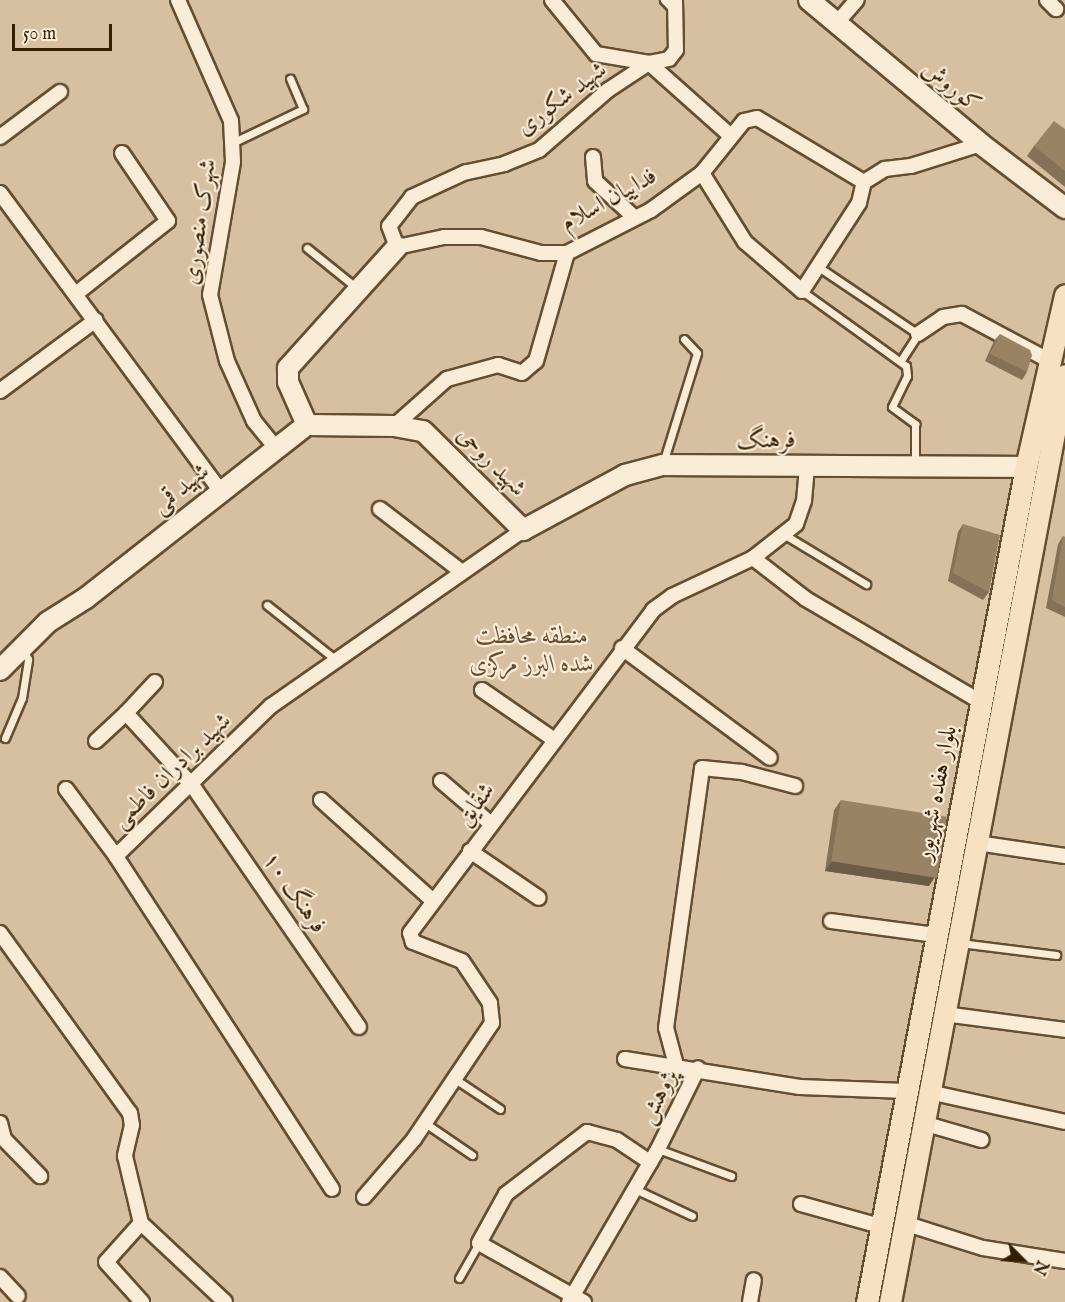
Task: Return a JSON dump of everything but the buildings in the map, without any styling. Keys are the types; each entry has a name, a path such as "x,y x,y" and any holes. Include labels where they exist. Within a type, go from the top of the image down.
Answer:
{"main road":[{"name":"بلوار هفده شهریور","path":"890,1302 977,843 1057,374 1065,295"},
{"name":"بلوار هفده شهریور","path":"867,1302 1026,466 1057,374"}],"street":[{"name":"شهرک منصوری","path":"178,0 231,122 233,162 210,295 227,361 254,421 275,447"},
{"path":"552,0 596,54 649,63 731,136"},
{"name":"کوروش","path":"809,0 835,25 981,144 1065,208"},
{"path":"835,25 857,0"},
{"name":"شهید شکوری","path":"398,247 389,226 412,197 466,172 505,164 539,150 608,90 649,63 669,59 676,50 671,3"},
{"path":"0,137 60,92"},
{"name":"فداییان اسلام","path":"398,247 444,237 481,237 541,253 567,253 635,218 702,173 744,121 757,118 864,182"},
{"path":"702,173 745,242 802,291 859,203 864,182 885,169 911,166 981,144"},
{"path":"77,292 168,221 122,153"},
{"path":"593,157 595,181 635,218"},
{"path":"0,192 77,292 220,490"},
{"path":"398,247 288,368 288,382 307,425 394,426 447,380 498,365 522,373 536,361 567,253"},
{"path":"918,334 943,317 962,314 1057,374"},
{"path":"0,391 96,320"},
{"name":"شهید قمی","path":"0,670 21,645 48,622 86,598 220,490 307,425"},
{"name":"شهید روحی","path":"394,426 423,431 523,530"},
{"name":"فرهنگ","path":"523,530 625,475 663,465 1026,466"},
{"name":"شقایق","path":"364,1197 425,1123 492,1023 490,1003 462,961 413,942 410,933 621,648 653,610 672,596 753,558 796,524 801,508 807,465"},
{"path":"380,509 462,573"},
{"name":"شهید برادران فاطمی","path":"332,1189 116,856 192,785 271,706 338,662 523,530"},
{"path":"753,558 806,599 981,702"},
{"path":"621,648 770,758"},
{"path":"96,741 155,682"},
{"path":"482,690 553,739"},
{"name":"فرهنگ ۱۰","path":"126,713 192,785 358,1027"},
{"path":"676,1065 666,1028 702,768 742,772 795,786"},
{"path":"441,781 490,823"},
{"path":"66,789 116,856"},
{"path":"321,800 433,901"},
{"path":"977,843 1065,856"},
{"path":"470,851 539,898"},
{"path":"831,921 936,935"},
{"path":"0,933 130,1113 132,1125 125,1156 141,1223 225,1302"},
{"path":"945,1014 1065,1030"},
{"path":"625,1059 698,1068"},
{"name":"پژوهش","path":"576,1300 658,1149 698,1068 800,1087 906,1091"},
{"path":"929,1092 1065,1122"},
{"path":"0,1123 4,1139 40,1176"},
{"path":"923,1123 982,1140"},
{"path":"576,1300 479,1243 506,1194 587,1132 617,1140 650,1162"},
{"path":"801,1204 880,1226"},
{"path":"141,1223 106,1262 142,1302"},
{"path":"904,1223 983,1248 1065,1261"},
{"path":"0,1277 18,1296"},
{"path":"750,1302 754,1280"}],"lane":[{"path":"232,143 303,109 290,79"},
{"path":"307,248 360,290"},
{"path":"817,266 918,334 901,360"},
{"path":"802,291 901,360 907,376 892,407 915,424 915,465"},
{"path":"663,465 697,353 684,339"},
{"path":"784,535 866,584"},
{"path":"267,605 338,662"},
{"path":"5,738 22,698 28,659 21,645"},
{"path":"958,943 1056,955"},
{"path":"455,1078 501,1109"},
{"path":"425,1123 472,1155"},
{"path":"658,1149 731,1176"},
{"path":"635,1189 692,1216"},
{"path":"459,1278 479,1243"}],"green space":[{"name":"منطقه محافظت شده البرز مرکزی","path":"0,0 1065,0 1065,1302 0,1302"}]}
